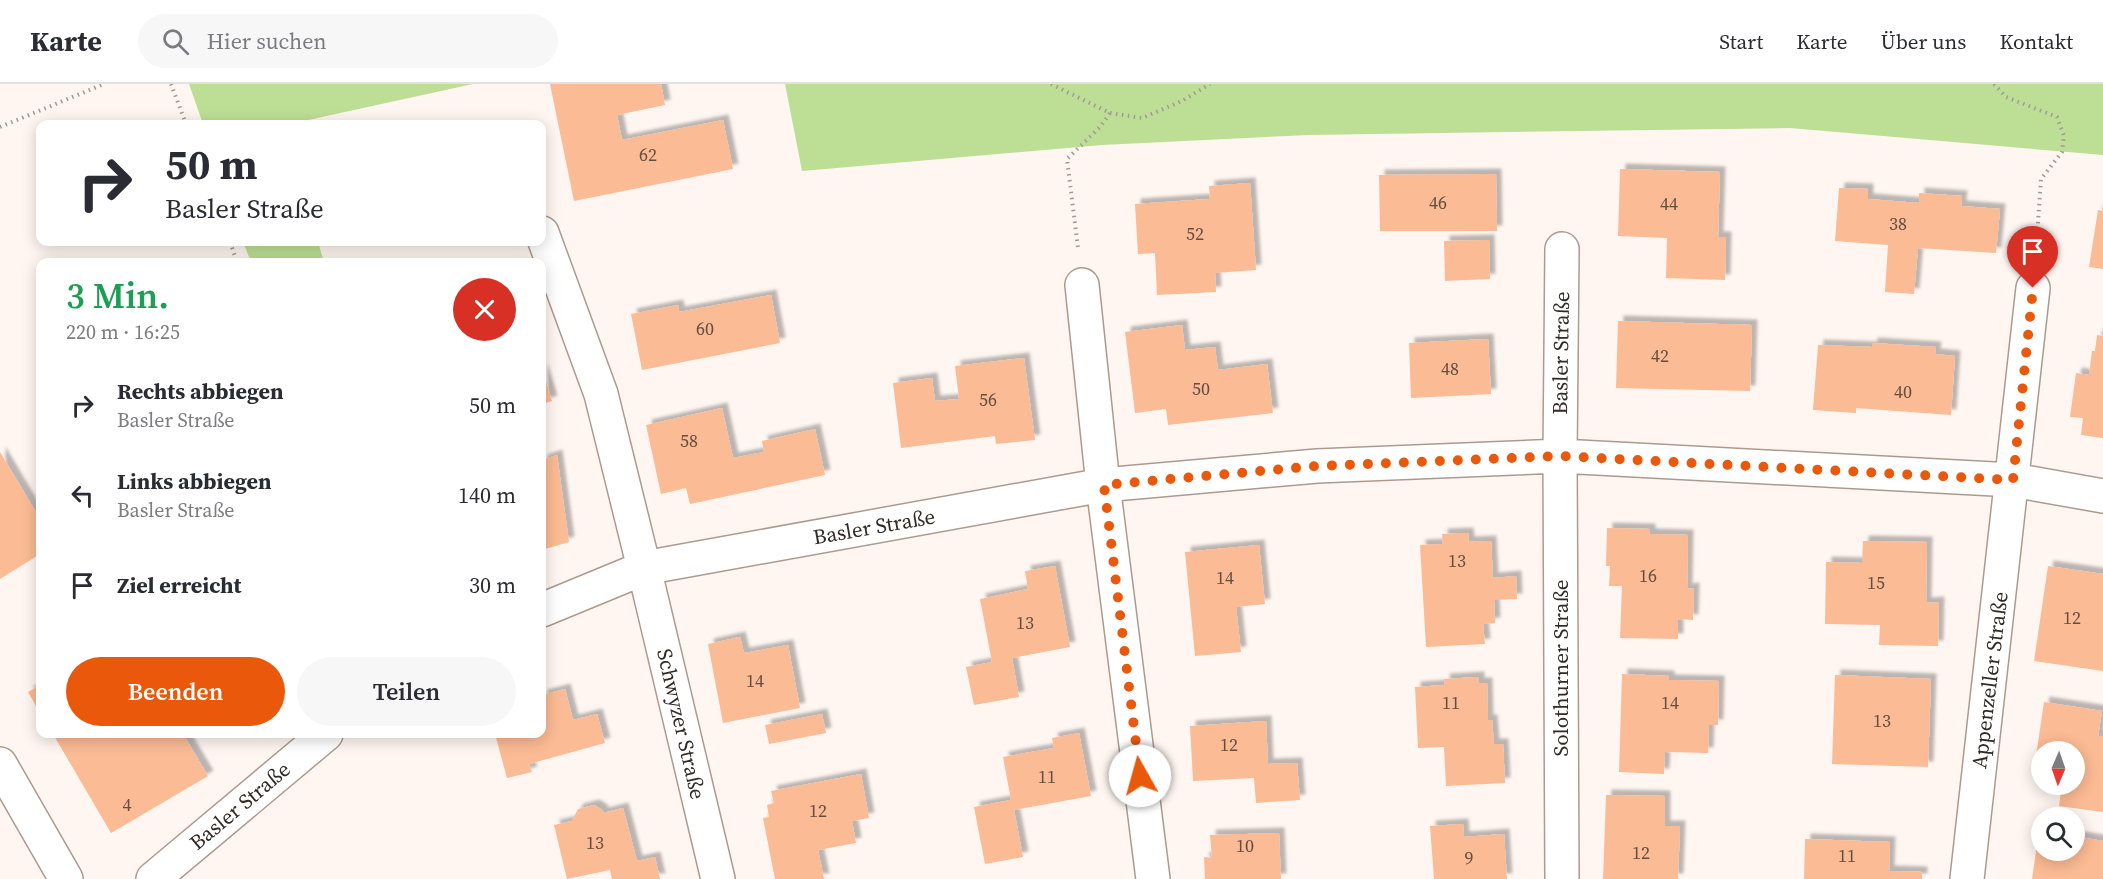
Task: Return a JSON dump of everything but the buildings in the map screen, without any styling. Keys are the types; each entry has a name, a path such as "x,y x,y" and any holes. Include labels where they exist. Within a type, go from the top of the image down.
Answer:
{"street":[{"path":"546,244 601,394 644,568"},
{"name":"Basler Straße","path":"1560,456 1562,249"},
{"path":"1082,285 1104,485 1153,879"},
{"path":"2013,480 2033,288"},
{"name":"Basler Straße","path":"546,608 644,568 1104,485 1317,466 1560,456 2013,480 2103,496"},
{"name":"Solothurner Straße","path":"1560,456 1562,879"},
{"name":"Appenzeller Straße","path":"1967,879 2013,480"},
{"name":"Schwyzer Straße","path":"644,568 718,879"},
{"name":"Basler Straße","path":"153,879 321,738"},
{"path":"0,764 66,879"}],"path":[{"path":"0,127 104,84"},
{"path":"171,84 184,120"},
{"path":"1051,84 1110,113 1142,118 1182,101 1210,84"},
{"path":"1994,84 2006,97 2057,117 2064,136 2062,152 2041,179 2033,288"},
{"path":"1082,285 1067,159 1100,127 1110,113"}],"green space":[{"path":"189,84 473,84 308,120 202,120"},
{"path":"785,84 2103,84 2103,155 1790,128 1308,135 1102,145 802,171"},
{"path":"245,246 319,246 323,258 249,258"}],"route":[{"path":"1140,776 1104,485 1317,466 1560,456 2013,480 2033,288"}]}
